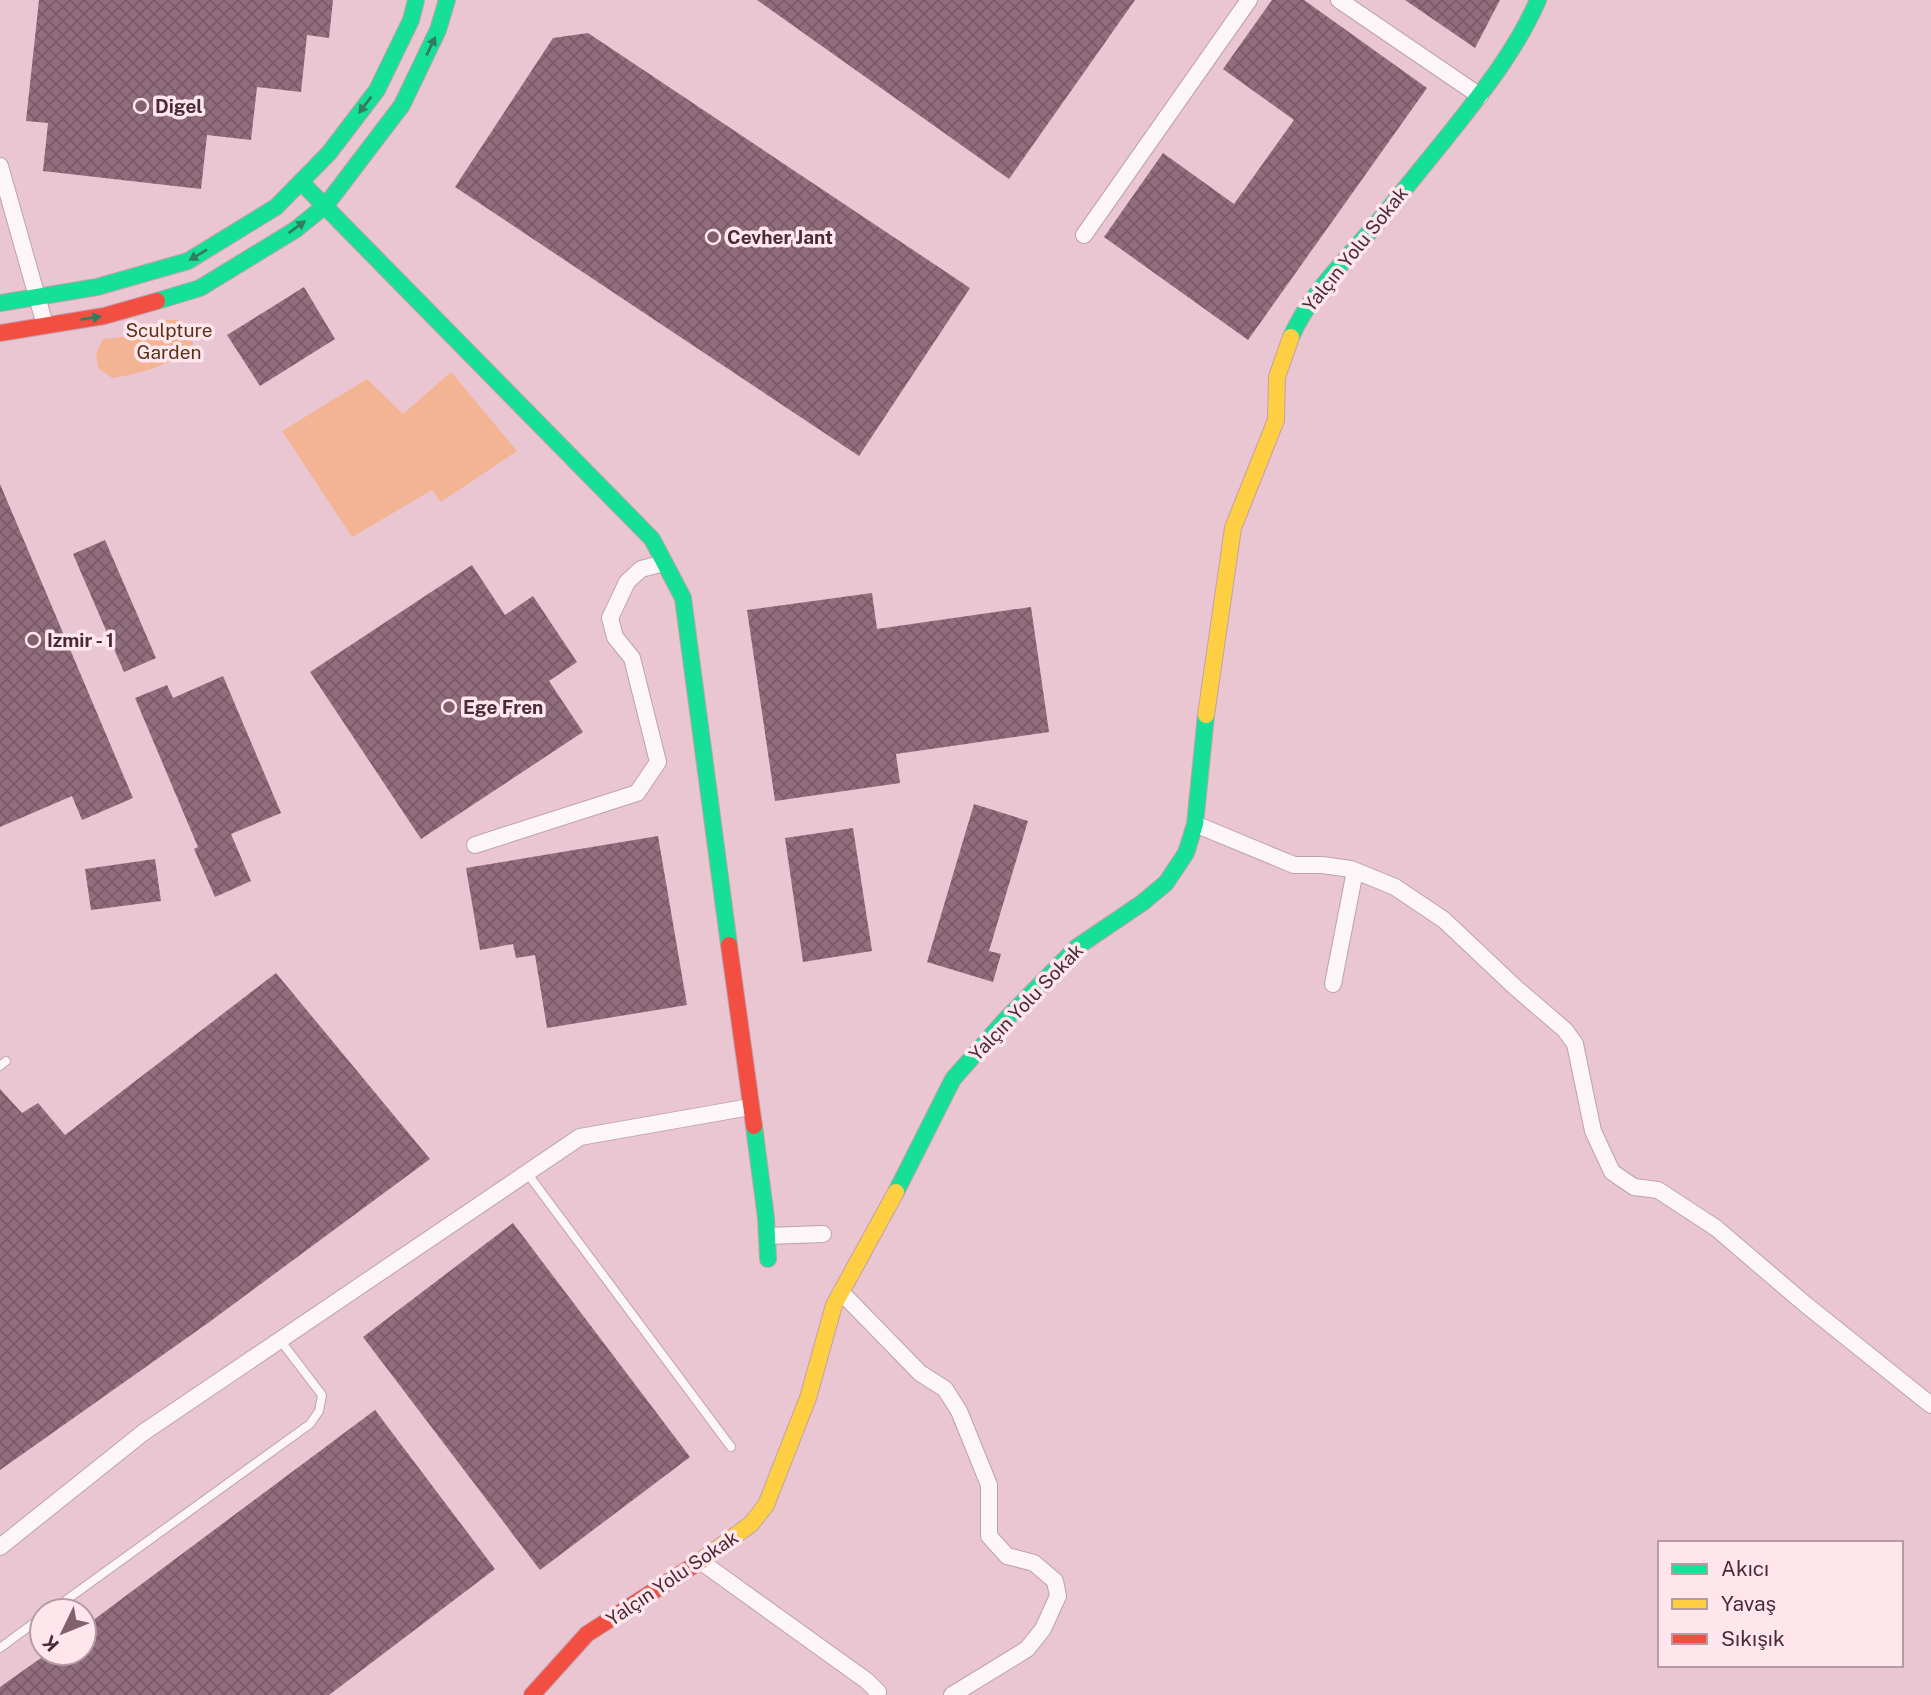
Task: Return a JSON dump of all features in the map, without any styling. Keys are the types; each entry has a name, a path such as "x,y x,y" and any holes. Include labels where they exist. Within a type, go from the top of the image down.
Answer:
{"street":[{"path":"0,303 97,287 188,261 276,207 329,153 377,89 411,19 416,0"},
{"path":"0,333 104,316 200,288 295,230 326,205 402,105 438,30 447,0"},
{"path":"1084,235 1249,0"},
{"path":"1339,0 1480,96"},
{"name":"Yalçın Yolu Sokak","path":"532,1695 587,1634 700,1561 751,1524 766,1505 808,1398 834,1305 907,1172 953,1079 1006,1018 1077,947 1142,903 1166,883 1186,853 1195,824 1209,690 1233,528 1276,420 1277,377 1286,347 1299,318 1333,272 1377,223 1480,96 1513,48 1538,0"},
{"path":"0,166 45,325"},
{"path":"301,182 652,539 682,598 768,1259"},
{"path":"475,845 637,793 658,762 632,657 615,636 610,618 626,582 641,569 664,562"},
{"path":"1195,824 1294,864 1322,865 1355,871 1395,887 1444,920 1516,988 1566,1030 1575,1044 1593,1131 1612,1172 1634,1187 1658,1190 1716,1228 1805,1304 1931,1405"},
{"path":"1333,984 1355,871"},
{"path":"0,1547 144,1432 580,1137 750,1107"},
{"path":"767,1236 823,1234"},
{"path":"841,1292 920,1373 945,1389 959,1411 989,1485 989,1536 1007,1556 1034,1563 1055,1581 1058,1596 1044,1629 1027,1649 952,1695"},
{"path":"700,1561 867,1681 878,1692 877,1695"}],"lane":[{"path":"527,1174 731,1447"},
{"path":"70,1597 310,1424 319,1411 322,1395 280,1340"},
{"path":"0,1648 28,1627"}],"green space":[{"name":"Sculpture Garden","path":"163,320 178,320 190,333 194,347 165,363 134,374 112,378 98,368 96,354 103,339 142,335"},
{"path":"451,372 517,451 441,502 432,490 352,537 282,431 367,379 403,414"}],"building":[{"name":"Digel","path":"39,0 333,0 329,38 307,35 301,92 257,87 251,140 207,135 201,189 43,171 48,123 26,121"},
{"path":"757,0 1135,0 1009,179"},
{"path":"1272,0 1304,0 1427,88 1248,340 1104,237 1163,153 1234,204 1294,120 1223,69"},
{"path":"1405,0 1500,0 1475,48"},
{"name":"Cevher Jant","path":"588,33 970,288 859,456 455,187 553,38"},
{"path":"304,287 335,339 260,386 227,335"},
{"name":"Izmir - 1","path":"0,484 133,798 82,820 72,796 0,827"},
{"path":"105,540 156,658 124,672 73,554"},
{"name":"Ege Fren","path":"472,565 505,615 533,596 577,662 549,681 583,732 421,839 310,672"},
{"path":"872,593 877,629 1031,607 1049,732 896,754 900,783 775,801 747,610"},
{"path":"223,676 281,813 231,834 251,881 215,897 194,849 198,847 135,698 167,685 173,698"},
{"path":"974,804 1028,821 989,951 1001,954 993,982 927,962"},
{"path":"853,828 872,951 803,962 785,838"},
{"path":"658,836 687,1005 547,1028 535,955 516,958 513,944 480,950 466,868"},
{"path":"155,859 161,901 91,910 85,869"},
{"path":"276,973 430,1159 208,1323 0,1470 0,1089 22,1113 38,1103 65,1135"},
{"path":"513,1223 690,1457 540,1570 363,1337"},
{"path":"375,1410 495,1569 329,1695 0,1695 0,1687 28,1667 98,1667 98,1617"}],"traffic: fast":[{"path":"0,303 97,287 188,261 276,207 329,153 377,90 411,20 416,0"},
{"path":"157,301 200,288 295,230 326,205 402,105 438,30 447,0"},
{"path":"1291,337 1319,291 1484,89 1519,37 1538,0"},
{"path":"301,182 652,539 683,598 729,945"},
{"path":"896,1192 953,1079 1006,1019 1077,947 1142,903 1166,883 1186,853 1195,824 1206,715"},
{"path":"754,1126 766,1218 768,1259"}],"traffic: slow":[{"path":"1206,715 1233,528 1276,420 1277,377 1291,337"},
{"path":"699,1562 751,1524 766,1505 808,1398 834,1305 896,1192"}],"traffic: jam":[{"path":"0,333 104,316 157,301"},
{"path":"729,945 754,1126"},
{"path":"532,1695 587,1634 699,1562"}],"place":[{"name":"Digel","path":"141,106"},
{"name":"Cevher Jant","path":"713,237"},
{"name":"Izmir - 1","path":"33,640"},
{"name":"Ege Fren","path":"449,707"}]}
